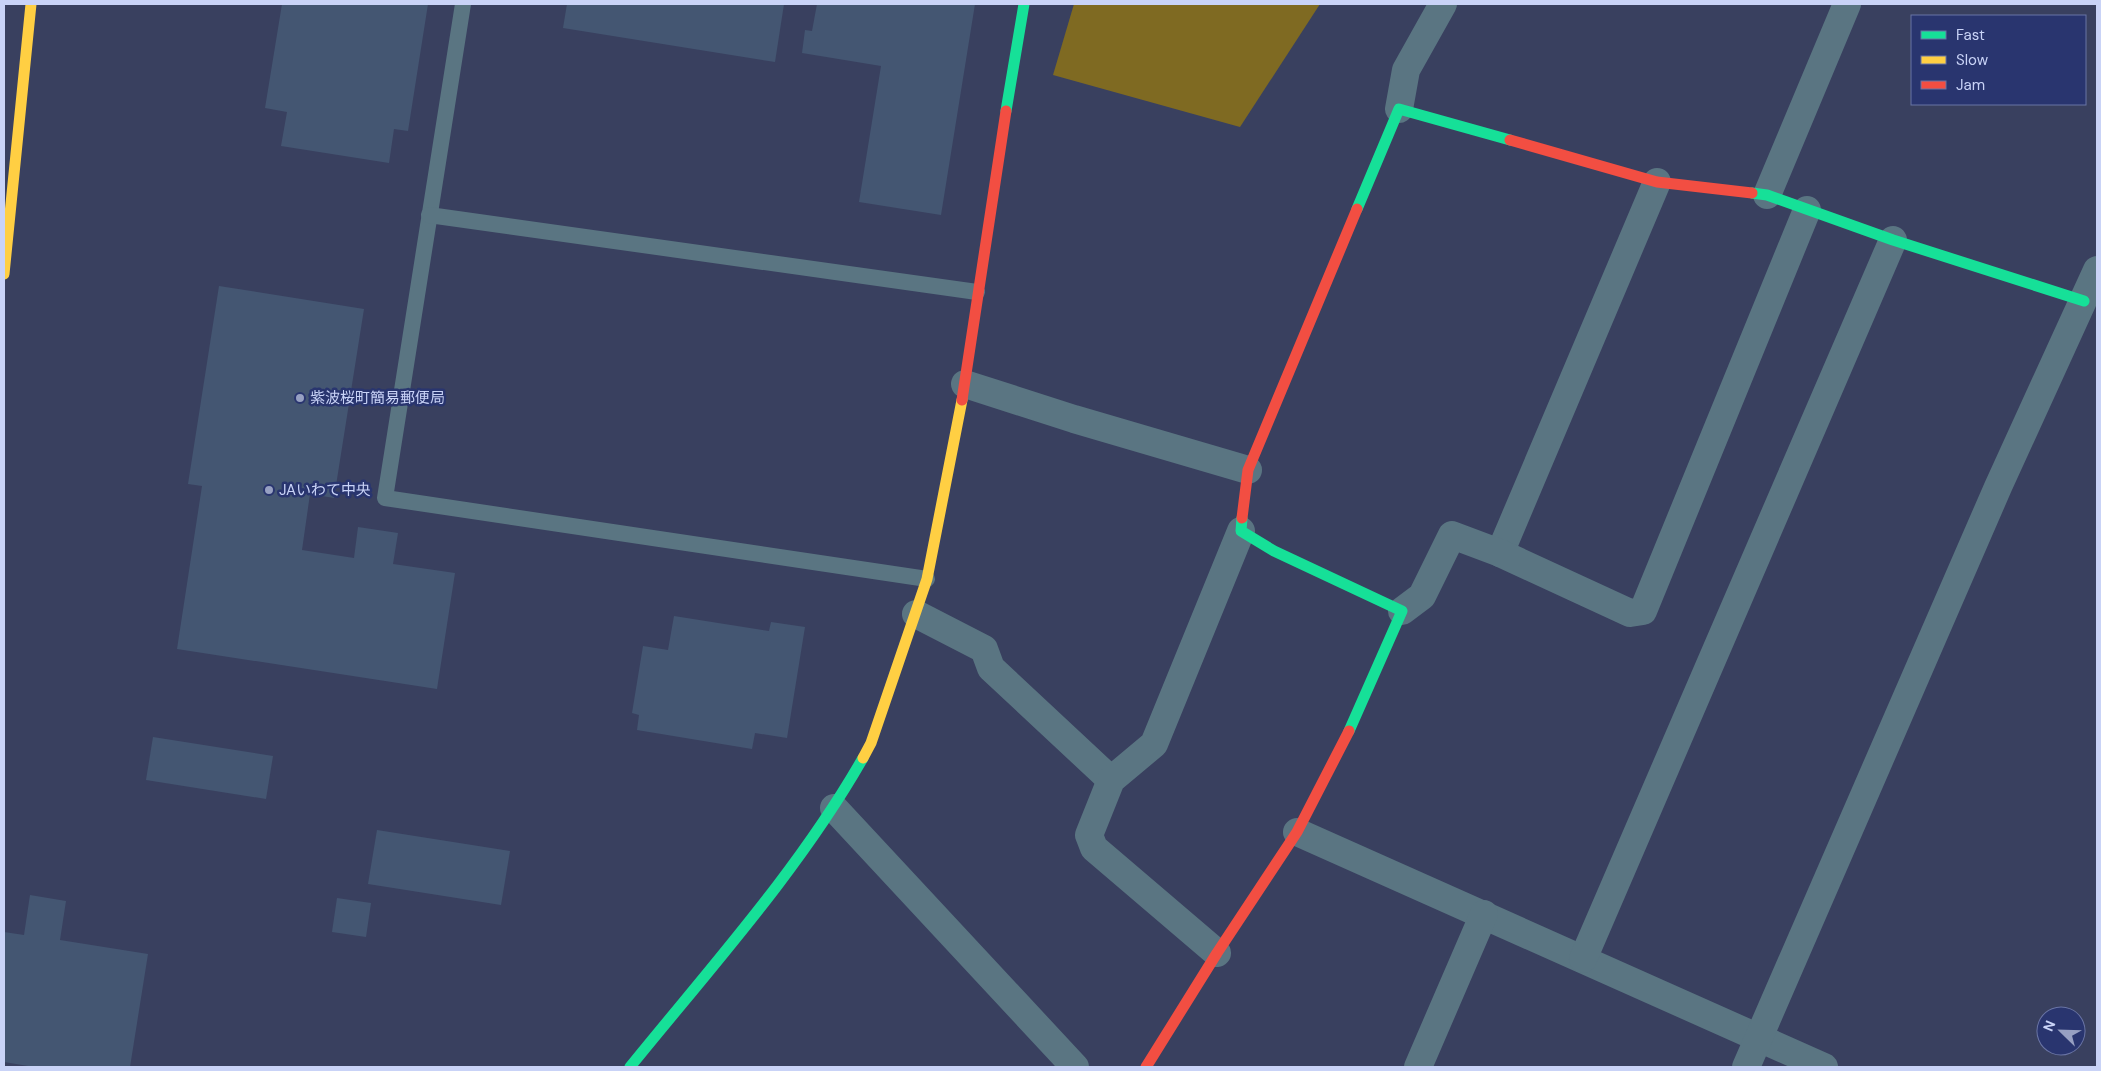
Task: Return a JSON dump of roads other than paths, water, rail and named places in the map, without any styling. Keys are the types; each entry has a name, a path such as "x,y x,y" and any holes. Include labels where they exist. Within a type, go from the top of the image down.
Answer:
{"street":[{"path":"4,274 30,4"},
{"path":"630,1067 757,911 834,808 871,742 928,579 965,384 977,292 1024,4"},
{"path":"1217,953 1094,848 1089,835 1111,780 1154,744 1241,531 1248,470 1399,109 1406,70 1443,4"},
{"path":"1767,195 1847,4"},
{"path":"1399,109 1658,182 1767,195 1893,240 2084,301"},
{"path":"4,142 17,146"},
{"path":"1500,553 1658,182"},
{"path":"1146,1067 1217,953 1297,832 1347,736 1402,611 1422,596 1452,535 1500,553 1630,613 1643,611 1807,210"},
{"path":"1583,959 1893,240"},
{"path":"1746,1067 1994,496 2097,270"},
{"path":"965,384 1074,419 1248,470"},
{"path":"1241,531 1274,551 1402,611"},
{"path":"916,614 984,649 991,668 1111,780"},
{"path":"834,808 1075,1067"},
{"path":"1297,832 1824,1067"},
{"path":"1418,1067 1484,914"}],"lane":[{"path":"463,4 385,498 928,579"},
{"path":"429,215 977,292"}],"place":[{"name":"紫波桜町簡易郵便局","path":"300,398"},
{"name":"JAいわて中央","path":"269,490"}]}
